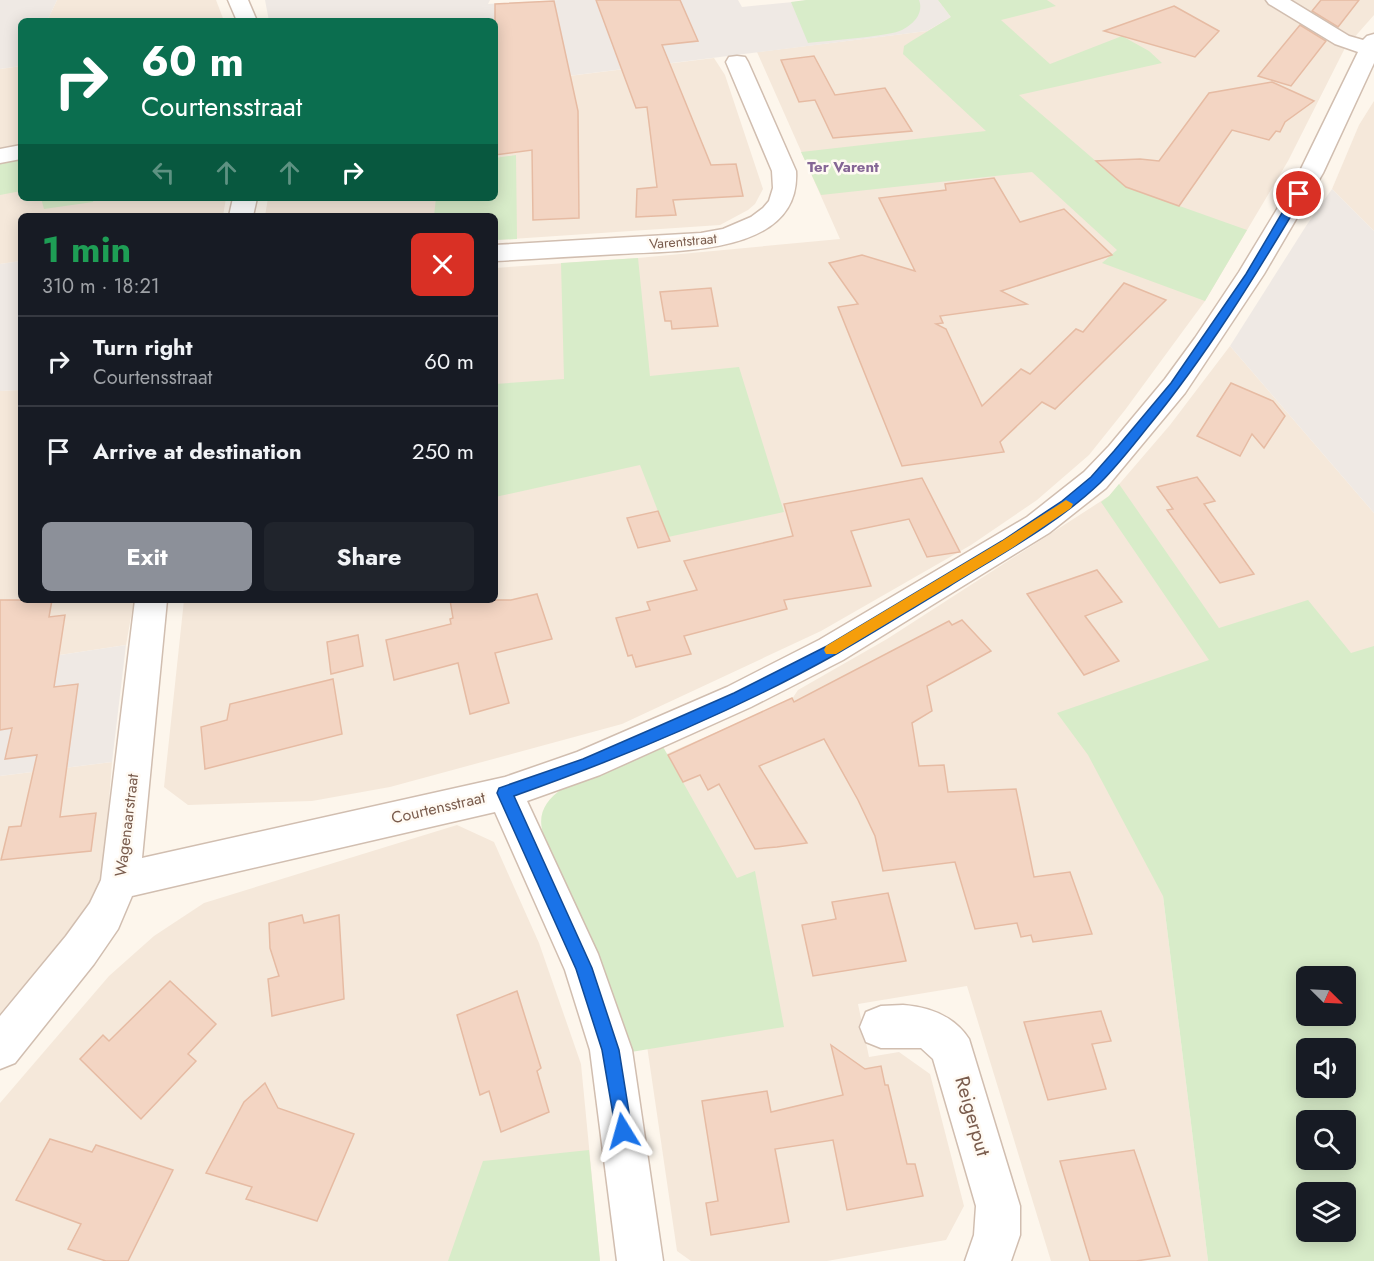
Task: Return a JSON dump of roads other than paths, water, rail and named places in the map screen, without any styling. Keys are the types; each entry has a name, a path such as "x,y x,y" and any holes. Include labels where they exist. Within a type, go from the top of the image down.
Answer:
{"street":[{"path":"238,0 246,18"},
{"path":"1276,0 1342,40 1372,45"},
{"name":"Courtensstraat","path":"120,881 505,793 587,764 739,697 831,650 1038,525 1095,480 1175,386 1251,274 1311,173 1372,45"},
{"name":"Varentstraat","path":"498,253 722,239 758,225 779,204 786,181 784,171 737,62"},
{"path":"0,156 18,153"},
{"name":"Wagenaarstraat","path":"0,1048 93,933 120,881 126,846 151,603"},
{"path":"505,793 584,968 611,1050 640,1261"},
{"name":"Reigerput","path":"880,1028 906,1025 925,1028 943,1038 954,1054 961,1071 998,1206 996,1242 988,1261"}],"district":[{"name":"Ter Varent","path":"843,167"}]}
